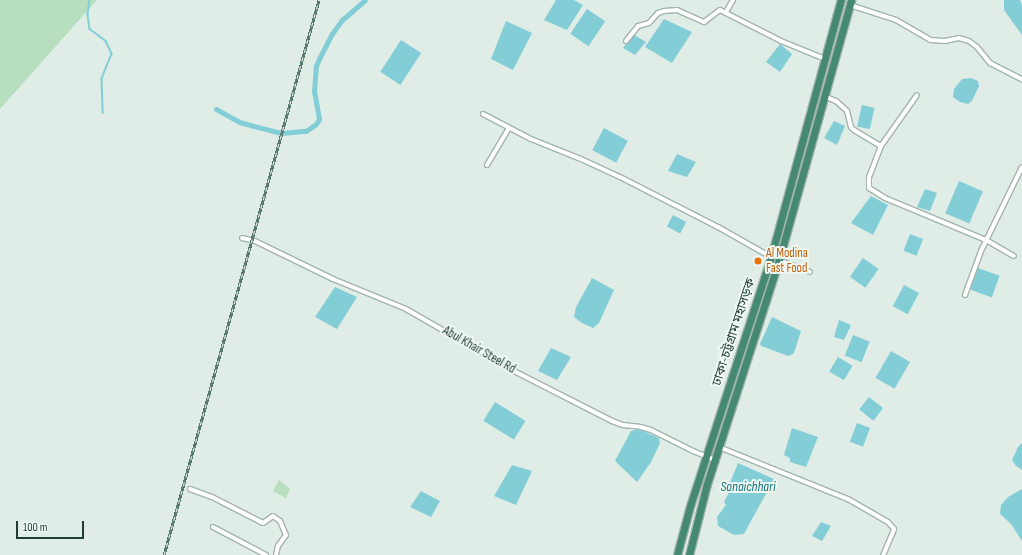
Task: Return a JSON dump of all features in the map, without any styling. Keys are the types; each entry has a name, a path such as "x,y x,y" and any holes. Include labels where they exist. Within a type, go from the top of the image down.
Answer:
{"highway":[{"name":"ঢাকা-চট্টগ্রাম মহাসড়ক","path":"677,555 688,516 771,258 841,0"},
{"name":"ঢাকা-চট্টগ্রাম মহাসড়ক","path":"690,555 715,460 779,260 850,3"},
{"path":"688,516 699,518"}],"street":[{"path":"726,12 733,0"},
{"path":"850,3 896,20 930,40 945,41 959,38 969,41 977,47 990,63 1022,79"},
{"path":"626,41 638,26 649,23 658,13 664,10 677,10 704,22 717,11 726,12 781,41 825,59"},
{"path":"917,95 881,146 869,178 869,188 885,198 986,240 1014,256"},
{"path":"824,96 836,101 847,111 851,127 854,130 881,146"},
{"path":"483,114 509,128 624,178 718,227 771,258"},
{"path":"487,165 509,128"},
{"path":"965,295 986,240 1022,167"},
{"name":"Abul Khair Steel Rd","path":"242,238 255,242 333,279 406,309 512,370 612,421 623,425 651,430 715,460"},
{"path":"779,260 810,272"},
{"path":"719,447 848,499 888,522 894,529 883,555"},
{"path":"190,489 212,497 263,523 273,516 280,521 286,535 278,546 276,555"},
{"path":"213,527 266,555"}],"green space":[{"path":"0,0 97,0 0,109"},
{"path":"279,480 290,489 286,498 273,491"}],"water":[{"path":"556,0 574,0 583,5 567,30 544,20"},
{"path":"1004,0 1020,0 1022,5 1022,35 1004,10"},
{"path":"587,9 605,21 588,46 570,34"},
{"path":"664,19 692,32 672,63 645,47"},
{"path":"506,21 532,33 513,70 491,59"},
{"path":"633,34 646,42 635,55 623,48"},
{"path":"401,40 421,53 400,85 380,72"},
{"path":"780,44 792,54 780,72 766,62"},
{"path":"971,78 978,81 979,86 972,101 968,104 960,102 953,97 954,89 962,79"},
{"path":"862,105 875,108 870,129 857,126"},
{"path":"834,121 845,126 837,145 824,138"},
{"path":"604,128 628,141 616,163 592,150"},
{"path":"677,154 696,162 687,177 668,171"},
{"path":"959,181 983,191 969,223 945,213"},
{"path":"925,189 937,193 930,211 917,207"},
{"path":"871,196 888,205 873,235 851,223"},
{"path":"673,215 686,222 680,234 667,226"},
{"path":"910,234 923,239 917,256 904,251"},
{"path":"863,258 879,269 865,288 850,277"},
{"path":"978,268 1000,276 992,297 970,290"},
{"path":"592,278 614,290 599,323 593,328 574,317 576,307"},
{"path":"904,285 919,293 908,314 893,306"},
{"path":"335,287 357,297 337,329 315,317"},
{"path":"772,317 801,331 794,353 791,355 788,356 761,346 760,344"},
{"path":"839,320 851,325 844,340 834,337"},
{"path":"853,335 870,342 861,362 845,355"},
{"path":"551,348 571,357 557,380 538,371"},
{"path":"891,351 910,362 895,389 876,378"},
{"path":"838,357 853,366 844,380 829,372"},
{"path":"869,397 883,408 873,421 859,410"},
{"path":"495,402 526,421 514,440 483,421"},
{"path":"857,423 870,428 863,447 850,442"},
{"path":"792,428 818,437 806,467 790,462 790,458 784,455"},
{"path":"639,429 659,438 660,443 651,462 637,482 615,461 631,431"},
{"path":"1022,443 1022,470 1016,466 1012,460 1018,447"},
{"name":"Sonaichhari","path":"738,463 774,479 744,534 734,535 718,526 717,517 726,505 724,502 731,488 729,485"},
{"path":"512,465 532,471 516,505 494,496"},
{"path":"1022,489 1022,541 1011,524 1000,514 1001,505 1008,497"},
{"path":"421,491 440,501 431,517 410,507"},
{"path":"821,522 831,526 822,541 812,536"}],"waterway":[{"path":"90,0 88,15 90,29 106,41 112,54 102,79 103,113"},
{"path":"216,109 239,122 281,133 306,131 316,124 319,119 314,92 316,66 331,35 342,20 365,0"}],"railway":[{"path":"164,555 319,0"}],"place":[{"name":"Al Modina Fast Food","path":"758,261"}]}
